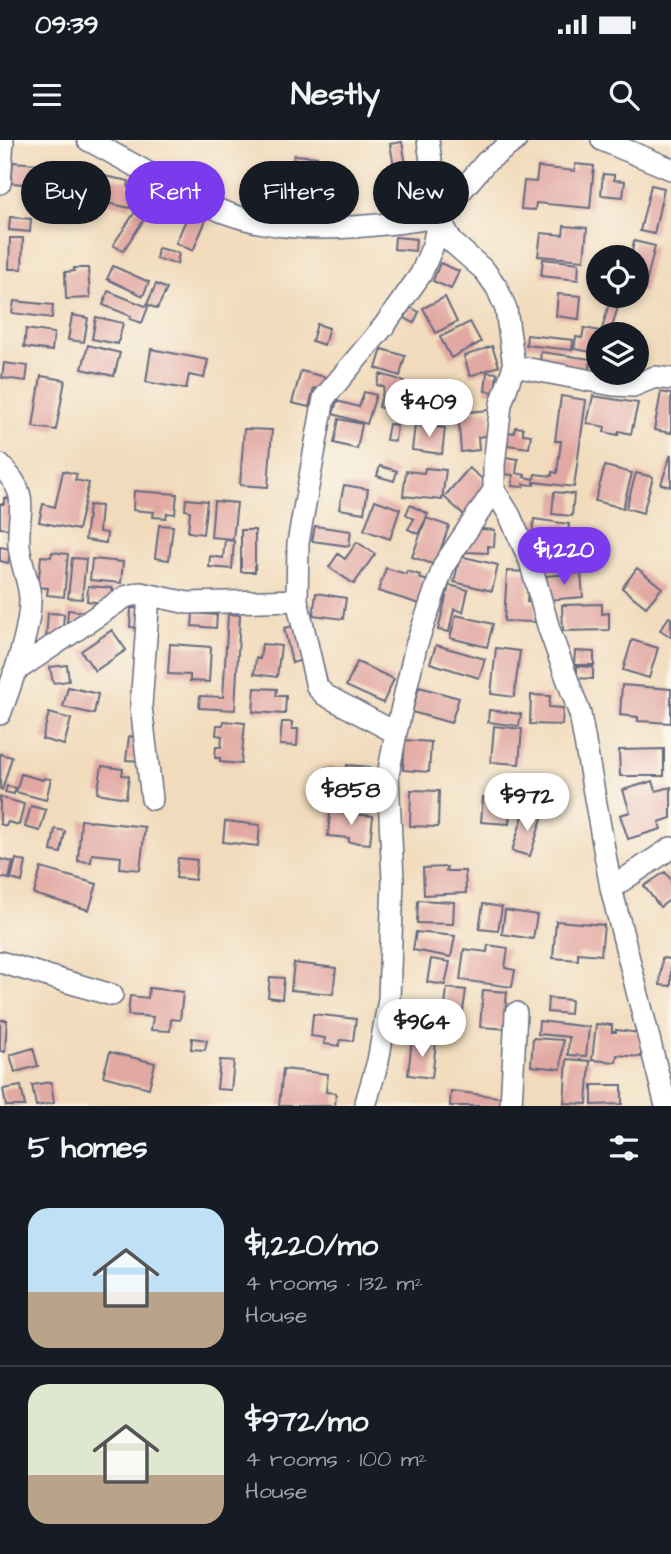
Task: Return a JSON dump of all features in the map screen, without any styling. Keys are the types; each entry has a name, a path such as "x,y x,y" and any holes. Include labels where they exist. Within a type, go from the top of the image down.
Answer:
{"street":[{"path":"0,183 3,140"},
{"path":"89,140 220,211 250,220 283,226 333,228 385,224"},
{"path":"428,140 431,161"},
{"path":"469,182 486,162 516,140"},
{"path":"602,140 671,169"},
{"path":"396,733 325,695 317,687 296,600 298,543 324,398 384,326 421,274 433,245 438,224"},
{"path":"443,224 452,242 485,271 497,288 506,309 514,366 501,404 494,490 509,514 530,561 549,629 575,697 611,888 666,1106"},
{"path":"514,366 633,386 655,377 671,379"},
{"path":"0,465 16,484 21,495 20,550 30,597 21,651 0,714"},
{"path":"365,1106 379,1061 389,999 393,880 388,775 396,733 416,646 444,565 494,490"},
{"path":"14,672 125,597 135,593 188,603 296,600"},
{"path":"149,595 141,706 152,799"},
{"path":"611,888 671,848"},
{"path":"0,962 112,995"},
{"path":"511,1106 516,1013"}],"building":[{"path":"402,142 405,161 393,161 390,144"},
{"path":"294,155 318,157 318,161 293,161"},
{"path":"13,162 21,163 21,184 11,183"},
{"path":"575,164 594,166 590,208 536,203 535,210 521,209 524,181 536,182 538,167 575,171"},
{"path":"603,174 614,175 614,180 625,181 623,197 601,195"},
{"path":"111,177 125,180 125,207 111,204"},
{"path":"651,185 664,188 654,234 640,231"},
{"path":"10,217 21,218 21,224 31,224 30,232 9,230"},
{"path":"127,224 141,224 123,251 113,245"},
{"path":"184,224 204,224 193,251 176,243"},
{"path":"564,226 587,228 584,260 538,256 541,233 563,235"},
{"path":"395,237 416,239 415,251 394,249"},
{"path":"10,238 23,238 22,269 9,269"},
{"path":"634,241 655,246 649,271 649,245 633,245"},
{"path":"158,248 179,253 177,264 156,259"},
{"path":"543,259 579,263 578,280 541,276"},
{"path":"440,263 459,271 451,289 433,281"},
{"path":"113,266 149,282 143,296 107,279"},
{"path":"74,268 88,268 90,298 66,299 65,272 74,271"},
{"path":"156,284 167,289 157,309 147,304"},
{"path":"108,291 148,307 142,323 103,305"},
{"path":"558,294 581,296 579,319 556,316"},
{"path":"445,297 457,322 436,333 423,308"},
{"path":"14,301 53,305 52,318 12,313"},
{"path":"410,307 419,312 414,323 405,318"},
{"path":"608,308 618,308 614,322 604,322"},
{"path":"72,315 88,318 84,342 68,340"},
{"path":"96,317 123,323 118,344 92,339"},
{"path":"470,322 481,342 451,358 440,337"},
{"path":"317,324 329,328 324,345 312,341"},
{"path":"586,328 586,351 574,349 576,337 582,338"},
{"path":"26,329 54,333 52,351 24,347"},
{"path":"527,335 573,340 572,350 526,345"},
{"path":"88,345 120,353 114,376 82,369"},
{"path":"492,346 499,366 470,376 464,356"},
{"path":"151,349 208,360 204,378 189,375 186,389 146,382"},
{"path":"382,349 405,356 400,376 376,368"},
{"path":"541,352 586,358 586,376 539,369"},
{"path":"4,363 28,366 26,381 2,378"},
{"path":"301,371 325,377 322,390 314,388 309,407 292,403"},
{"path":"487,372 497,373 495,392 485,391"},
{"path":"380,374 404,381 396,412 379,407 384,387 377,385"},
{"path":"41,376 65,380 56,430 33,427"},
{"path":"364,392 376,395 367,424 333,414 337,401 359,407"},
{"path":"661,392 671,394 671,433 654,430"},
{"path":"561,396 586,400 574,487 534,482 534,485 524,484 523,487 512,486 513,475 503,474 505,457 518,459 516,473 525,475 524,477 534,479 535,474 552,476 552,472 557,473 561,441 555,441"},
{"path":"593,396 638,403 631,434 619,431 618,435 604,432 605,427 587,423"},
{"path":"489,410 491,435 478,437 479,450 461,452 458,413"},
{"path":"339,419 362,424 357,449 334,443"},
{"path":"389,424 397,425 395,441 386,440"},
{"path":"415,425 445,428 442,454 412,450"},
{"path":"515,427 523,428 523,434 531,435 529,448 507,445 508,432 514,433"},
{"path":"244,429 272,430 268,487 240,485"},
{"path":"671,454 671,487 661,484"},
{"path":"380,466 397,471 394,481 377,476"},
{"path":"605,466 632,473 623,508 595,501"},
{"path":"425,468 446,470 442,500 403,496 406,471 424,473"},
{"path":"469,468 490,485 472,522 444,497"},
{"path":"63,471 77,474 75,480 89,483 78,530 39,522 43,504 55,507"},
{"path":"636,473 653,477 643,513 626,508"},
{"path":"344,485 368,489 364,513 339,509"},
{"path":"134,491 177,494 175,514 167,513 166,518 153,517 154,512 133,510"},
{"path":"554,492 574,494 572,516 552,514"},
{"path":"4,498 18,499 16,529 0,528 0,504 4,504"},
{"path":"186,499 207,501 203,534 188,532 190,511 185,510"},
{"path":"375,500 400,509 390,539 364,530"},
{"path":"214,501 237,503 233,539 211,537"},
{"path":"89,505 101,506 99,532 107,533 106,543 85,540"},
{"path":"410,505 428,514 426,518 449,526 435,565 412,557 426,519 418,534 408,529 414,519 406,514"},
{"path":"534,519 569,524 566,547 531,542"},
{"path":"159,525 173,526 169,560 155,558"},
{"path":"315,526 351,531 349,546 312,541"},
{"path":"467,528 495,530 494,547 488,546 488,553 466,552"},
{"path":"241,530 255,530 255,572 241,572"},
{"path":"225,540 234,541 232,569 209,567 210,556 223,558"},
{"path":"357,542 375,554 354,584 329,567 338,554 345,559"},
{"path":"0,547 11,549 8,563 0,561"},
{"path":"52,552 68,554 64,597 47,595 48,588 38,587 41,556 51,557"},
{"path":"460,556 498,565 492,591 454,582"},
{"path":"72,558 86,559 82,599 68,598"},
{"path":"92,559 123,562 121,583 90,580"},
{"path":"386,568 420,575 419,578 431,582 423,605 378,591"},
{"path":"637,568 662,588 646,607 622,588"},
{"path":"507,571 529,572 527,602 536,603 535,622 504,621"},
{"path":"581,573 583,597 547,600 546,576"},
{"path":"449,585 468,590 463,612 454,609 449,632 438,630"},
{"path":"88,586 113,588 112,604 87,601"},
{"path":"316,593 346,598 343,619 313,615"},
{"path":"602,604 602,614 609,613 609,630 563,631 562,605"},
{"path":"131,608 146,609 145,629 130,627"},
{"path":"68,610 87,612 85,625 67,623"},
{"path":"48,613 64,614 62,640 46,639"},
{"path":"193,613 217,615 216,628 192,626"},
{"path":"228,614 240,615 235,710 199,708 200,696 223,697"},
{"path":"456,615 493,624 487,647 450,638"},
{"path":"669,617 671,618 671,637 660,630"},
{"path":"298,625 306,659 292,663 284,628"},
{"path":"112,630 126,650 95,671 81,651"},
{"path":"632,640 658,648 649,678 623,670"},
{"path":"170,644 211,647 209,682 190,681 190,675 168,674"},
{"path":"262,644 281,646 277,677 254,674 256,658 260,659"},
{"path":"436,645 485,659 479,678 430,663"},
{"path":"496,648 520,651 514,697 491,694"},
{"path":"575,651 594,652 594,665 574,665"},
{"path":"357,662 394,679 383,703 346,686"},
{"path":"67,665 69,681 53,683 50,667"},
{"path":"577,666 593,667 593,679 577,678"},
{"path":"622,685 671,689 671,723 638,721 638,717 620,715"},
{"path":"68,687 98,694 94,714 63,707"},
{"path":"419,687 459,698 451,723 412,712"},
{"path":"255,688 277,689 276,696 286,696 285,714 253,712"},
{"path":"531,695 550,696 549,707 563,708 562,725 530,724"},
{"path":"489,710 521,714 519,726 488,722"},
{"path":"49,713 71,719 64,745 42,739"},
{"path":"224,721 245,723 241,764 220,762 220,758 215,758 216,747 221,747 222,736 216,735 217,725 223,725"},
{"path":"282,722 292,722 292,729 298,729 297,746 280,745"},
{"path":"494,726 522,729 519,764 491,762"},
{"path":"129,736 144,738 141,761 126,760"},
{"path":"405,740 431,742 429,772 403,770"},
{"path":"664,749 664,776 620,776 619,750"},
{"path":"0,754 12,757 2,790 0,789"},
{"path":"347,765 369,767 366,801 323,797 323,790 315,789 317,774 325,775 326,767 346,769"},
{"path":"102,766 123,769 122,775 129,776 126,798 97,793"},
{"path":"21,774 43,780 51,779 46,800 16,792"},
{"path":"653,781 656,791 671,787 671,818 659,822 661,829 628,839 620,815 630,812 623,790"},
{"path":"7,786 16,788 14,794 5,792"},
{"path":"411,790 439,791 438,827 410,826"},
{"path":"495,794 507,795 506,800 511,800 509,824 481,822 483,797 494,798"},
{"path":"0,797 24,804 19,825 8,822 6,826 0,824"},
{"path":"31,806 46,810 40,831 25,827"},
{"path":"525,809 543,815 530,856 512,851"},
{"path":"330,812 373,816 370,844 328,836"},
{"path":"81,820 145,827 140,870 120,868 121,857 92,854 91,862 78,861"},
{"path":"225,821 260,825 258,846 223,842"},
{"path":"55,829 65,831 61,853 51,851"},
{"path":"178,858 197,860 195,880 176,878"},
{"path":"0,859 13,862 9,879 0,877"},
{"path":"16,859 26,862 22,882 11,879"},
{"path":"447,867 446,871 465,871 466,893 424,895 423,868"},
{"path":"41,868 97,884 89,910 34,894"},
{"path":"665,872 671,880 671,899 660,907 644,886"},
{"path":"418,900 454,902 453,924 417,923"},
{"path":"483,904 502,907 498,931 479,929"},
{"path":"505,910 537,915 533,939 502,934"},
{"path":"556,921 604,925 601,955 578,953 578,960 553,958"},
{"path":"416,932 455,936 451,957 413,950"},
{"path":"488,945 508,948 505,968 515,970 512,987 460,980 464,949 487,952"},
{"path":"662,958 671,959 671,986 660,985"},
{"path":"431,959 450,962 445,985 427,982"},
{"path":"294,963 336,968 333,994 291,990"},
{"path":"270,977 284,978 282,999 268,997"},
{"path":"149,988 183,992 180,1020 171,1019 170,1031 151,1030 153,1017 128,1015 130,996 148,998"},
{"path":"447,988 466,990 462,1018 444,1016"},
{"path":"483,990 507,992 505,1014 511,1014 510,1029 480,1027"},
{"path":"548,998 571,1000 570,1014 547,1012"},
{"path":"313,1014 356,1019 353,1041 340,1040 339,1046 324,1044 325,1038 311,1036"},
{"path":"415,1014 436,1017 434,1038 412,1035"},
{"path":"0,1020 7,1020 5,1052 0,1051"},
{"path":"539,1021 589,1027 586,1056 568,1055 569,1037 538,1034"},
{"path":"596,1024 612,1025 612,1032 616,1030 640,1033 641,1057 617,1055 616,1062 592,1060"},
{"path":"192,1038 207,1040 205,1050 191,1049"},
{"path":"533,1038 563,1040 561,1069 531,1066"},
{"path":"412,1039 436,1042 432,1078 408,1075"},
{"path":"33,1048 38,1066 15,1072 10,1055"},
{"path":"110,1052 155,1063 149,1088 103,1076"},
{"path":"567,1059 590,1061 587,1104 564,1103"},
{"path":"220,1060 234,1061 231,1090 217,1089"},
{"path":"283,1069 328,1074 326,1092 336,1093 335,1106 279,1106"},
{"path":"51,1082 54,1103 36,1106 32,1085"},
{"path":"592,1085 622,1085 622,1104 592,1105"},
{"path":"21,1086 25,1106 6,1106 3,1089"},
{"path":"451,1091 507,1098 506,1106 450,1106"}]}
